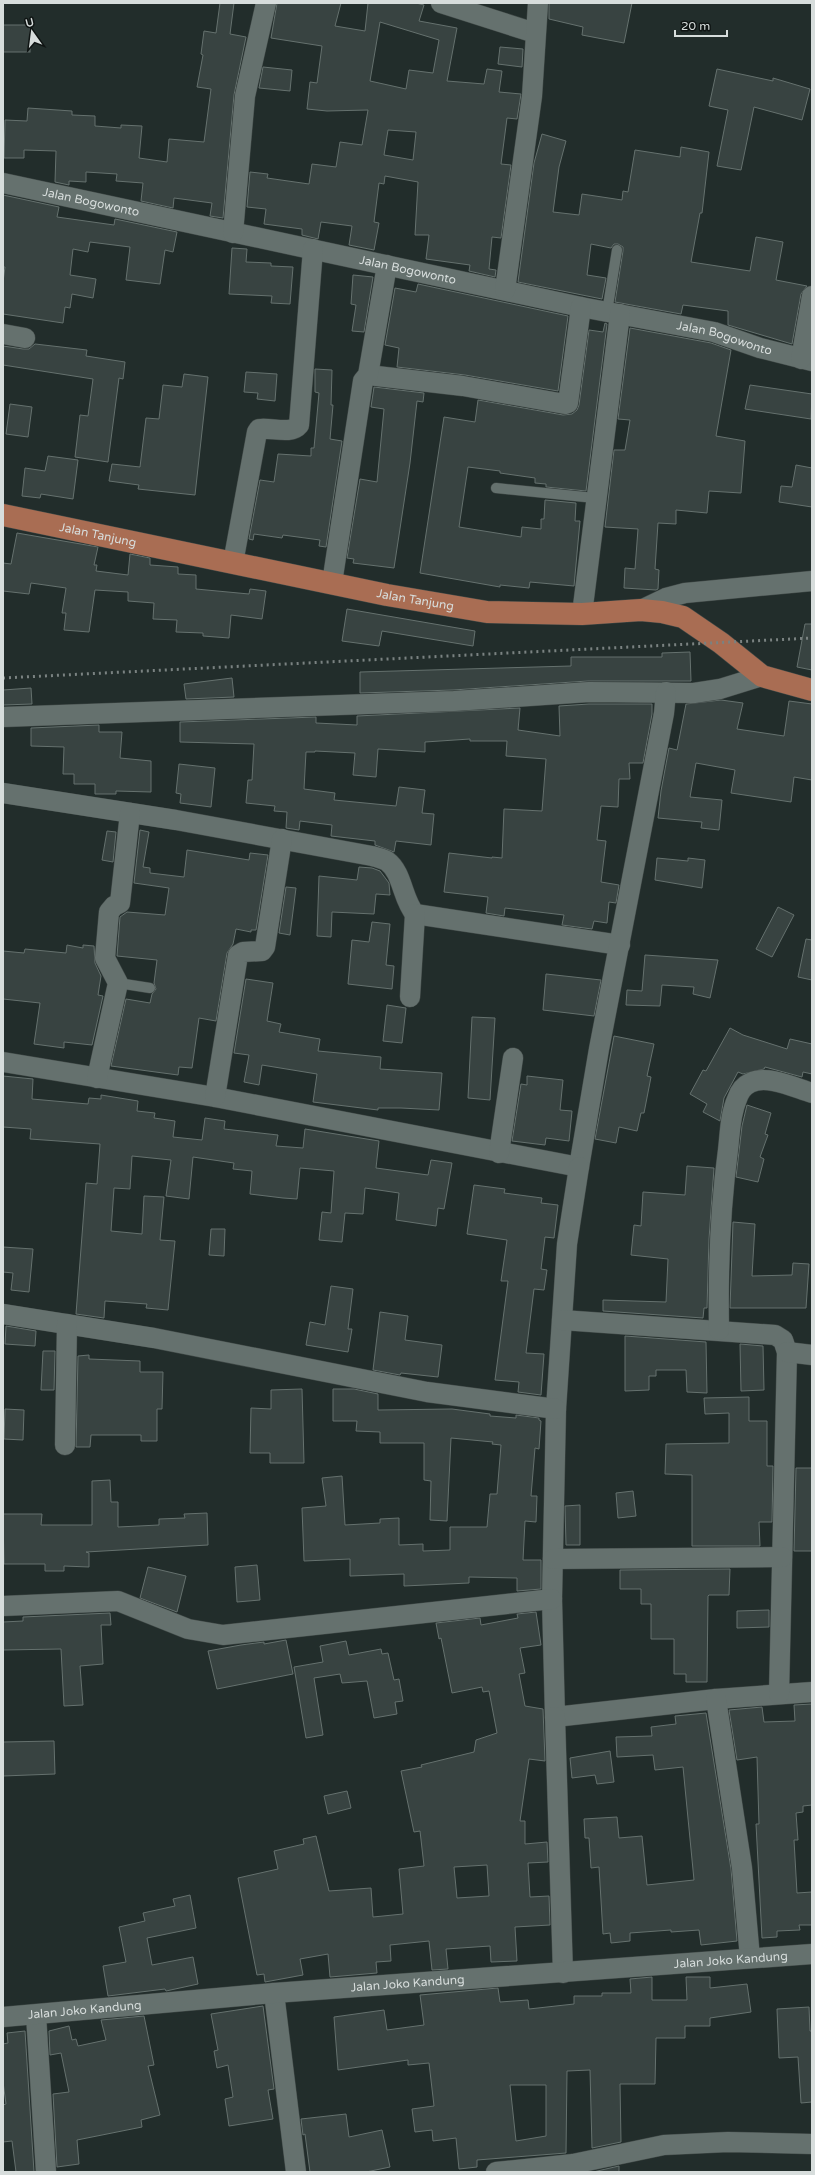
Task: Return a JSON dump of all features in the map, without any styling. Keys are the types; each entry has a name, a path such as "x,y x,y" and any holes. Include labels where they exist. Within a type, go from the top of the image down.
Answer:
{"main road":[{"name":"Jalan Tanjung","path":"3,515 332,583 487,612 582,614 641,610 683,616 721,642 762,676 812,690"}],"street":[{"path":"232,233 245,96 266,3"},
{"path":"441,3 535,33"},
{"path":"505,290 531,104 538,3"},
{"name":"Jalan Bogowonto","path":"3,183 581,307 714,332 760,348 806,360"},
{"path":"233,563 257,432 259,429 264,428 291,430 299,425 313,249"},
{"path":"332,583 362,382 368,375 387,265"},
{"path":"806,360 812,296"},
{"path":"368,375 463,386 564,404 568,403 581,307"},
{"path":"582,614 614,313"},
{"path":"3,334 25,338"},
{"path":"641,610 666,598 685,592 812,581"},
{"path":"3,717 454,701 589,692 694,693 720,689 762,676"},
{"path":"563,1973 554,1710 552,1599 556,1409 567,1244 579,1167 664,713 666,692"},
{"path":"3,793 282,839 372,856 387,861 395,870 406,900 414,914 410,997"},
{"path":"97,1078 118,983 105,958 109,912 120,903 130,813"},
{"path":"215,1097 238,955 242,952 262,951 265,947 282,839"},
{"path":"414,914 620,945"},
{"path":"499,1153 513,1058"},
{"path":"3,1062 215,1097 499,1153 579,1167"},
{"path":"719,1330 718,1286 723,1190 732,1117 736,1100 745,1086 757,1080 766,1080 812,1093"},
{"path":"3,1314 154,1338 427,1392 556,1409"},
{"path":"562,1320 775,1335 783,1340 787,1352 779,1682"},
{"path":"65,1445 67,1324"},
{"path":"787,1352 812,1355"},
{"path":"553,1559 782,1557"},
{"path":"3,1606 118,1601 188,1629 223,1636 552,1599"},
{"path":"554,1710 716,1699 779,1682 812,1692"},
{"path":"716,1699 742,1868 750,1958"},
{"name":"Jalan Joko Kandung","path":"3,2017 274,1993 812,1954"},
{"path":"274,1993 296,2172"},
{"path":"36,2015 46,2172"},
{"path":"496,2172 573,2164 664,2145 728,2142 812,2144"}],"lane":[{"path":"614,313 617,250"},
{"path":"496,488 595,498"},
{"path":"118,983 150,988"}],"building":[{"path":"220,3 234,3 230,34 246,37 234,95 223,218 210,216 212,203 174,198 173,208 141,201 143,183 116,181 117,174 86,172 86,182 69,181 69,185 55,182 56,151 24,150 24,158 4,158 5,120 27,121 28,108 72,111 72,115 95,116 95,126 121,128 121,125 142,126 139,158 167,162 169,139 204,142 211,89 197,87 203,55 201,54 204,31 216,33"},
{"path":"277,3 341,3 335,26 365,31 368,3 416,3 424,5 419,21 457,28 447,81 484,84 487,69 502,71 499,92 521,94 517,119 507,118 501,164 511,165 501,238 492,237 489,269 496,270 495,277 469,271 470,265 426,259 429,235 415,235 418,182 385,176 384,184 379,183 374,222 379,223 374,250 349,245 352,226 321,222 318,239 302,235 302,229 264,224 266,209 247,207 250,172 268,174 267,178 309,184 312,164 336,167 340,142 362,145 368,110 327,111 307,109 310,82 317,83 322,46 271,38","holes":["380,22 439,40 433,73 409,70 406,89 370,81","388,130 416,132 413,160 384,155"]},
{"path":"549,3 632,3 624,43 582,35 583,27 549,19"},
{"path":"3,25 30,25 30,52 3,52"},
{"path":"500,47 523,49 522,67 498,64"},
{"path":"263,67 292,70 290,91 259,88"},
{"path":"717,69 773,81 773,78 810,89 802,120 754,107 741,170 717,166 728,110 709,106"},
{"path":"542,134 566,141 559,167 553,212 579,215 582,194 622,200 623,191 628,192 635,150 680,157 681,147 709,152 702,213 700,213 691,262 750,271 756,237 783,242 776,280 807,286 801,294 792,344 728,325 728,311 683,305 681,314 615,302 623,251 623,247 618,244 614,244 611,248 591,244 587,275 606,278 602,299 518,282 534,163"},
{"path":"3,195 59,207 57,217 114,225 115,219 177,232 173,252 165,250 160,284 126,280 130,247 90,242 88,252 73,249 70,275 96,279 93,298 72,294 70,308 65,307 63,323 3,314 3,282 5,267 3,267"},
{"path":"232,248 247,249 246,262 271,263 271,266 293,267 290,304 271,303 272,296 229,294"},
{"path":"353,275 373,277 364,332 352,331 356,305 351,304"},
{"path":"418,284 568,316 558,391 465,375 397,367 399,348 385,345 395,288 416,292"},
{"path":"605,323 607,324 586,491 546,487 546,484 535,483 535,478 500,473 500,471 468,467 459,527 521,537 522,527 541,529 541,519 544,519 545,500 576,503 575,521 580,521 574,586 530,582 529,588 500,585 500,587 420,573 444,417 475,422 478,400 563,415 572,414 577,410 579,405 589,330 603,332"},
{"path":"630,328 711,343 731,350 716,436 745,441 741,493 709,491 707,513 676,510 676,524 658,523 655,569 659,570 658,589 656,590 624,588 625,568 635,569 638,529 605,527 614,450 625,450 630,420 618,419"},
{"path":"35,344 87,350 86,356 125,362 123,379 119,378 108,462 75,457 80,415 88,416 93,379 3,365 3,346 29,349"},
{"path":"315,369 332,370 331,405 333,405 330,439 342,441 326,547 319,546 320,540 283,535 282,538 254,534 253,540 249,539 260,480 274,482 278,454 311,456 311,448 314,448 319,393 315,392"},
{"path":"246,372 277,374 275,401 257,399 258,393 244,392"},
{"path":"184,374 208,377 195,495 138,489 139,485 109,481 112,464 140,467 146,418 159,419 163,385 182,387"},
{"path":"750,385 812,394 811,419 745,409"},
{"path":"374,387 424,393 423,402 417,401 410,463 394,568 353,563 354,559 347,558 360,479 377,482 384,409 371,407"},
{"path":"10,404 32,407 28,437 6,434"},
{"path":"48,456 78,460 73,499 41,494 40,498 22,496 25,468 45,471"},
{"path":"796,465 812,468 812,507 779,502 781,486 792,487"},
{"path":"17,533 98,547 94,565 97,565 96,571 128,575 130,554 150,558 150,565 178,567 178,574 196,575 196,589 249,594 250,589 266,591 262,619 231,615 229,638 203,636 203,633 176,632 177,620 153,619 154,603 128,601 128,592 95,590 89,632 64,630 66,613 62,613 66,588 31,583 29,594 3,591 3,563 11,564"},
{"path":"347,609 475,631 473,646 382,631 379,646 342,641"},
{"path":"805,624 812,624 812,670 797,667"},
{"path":"690,652 691,681 588,681 453,690 360,693 360,672 571,666 571,657 662,657 662,653"},
{"path":"232,678 234,697 186,699 184,684"},
{"path":"31,688 32,704 3,705 3,690"},
{"path":"721,700 743,703 737,729 784,736 789,701 812,704 812,780 794,777 791,802 731,793 735,770 696,763 690,797 722,800 719,830 701,828 702,822 658,818 661,791 669,748 677,750 686,704"},
{"path":"589,704 652,704 652,714 643,763 629,763 630,779 619,779 618,807 601,806 597,840 606,841 601,882 619,885 616,903 609,902 607,923 594,921 592,929 562,925 564,915 505,908 504,916 486,913 488,897 444,892 449,853 502,858 504,809 542,811 546,759 506,756 507,741 470,741 470,739 425,742 425,752 378,749 376,777 353,775 355,753 306,752 304,789 335,793 334,800 396,806 399,787 425,790 422,813 434,814 431,845 396,841 394,852 375,845 375,841 331,836 332,825 300,821 299,830 286,828 287,812 274,811 275,806 246,803 248,780 252,780 254,744 180,742 180,722 316,717 316,723 357,725 357,716 520,708 518,730 560,736 559,706"},
{"path":"99,725 99,732 122,732 120,758 151,761 151,792 116,791 116,794 95,794 95,784 74,784 74,774 63,774 64,747 31,746 31,728"},
{"path":"179,764 215,768 211,807 180,803 181,794 176,793"},
{"path":"140,830 149,832 143,867 150,868 150,873 184,877 187,850 249,860 250,853 268,855 256,930 251,930 251,932 236,929 233,944 227,953 216,1021 199,1018 192,1068 179,1067 178,1075 111,1066 126,999 150,1003 152,994 156,989 154,983 157,960 117,956 120,917 127,912 165,915 169,888 134,883"},
{"path":"107,831 116,832 113,862 102,860"},
{"path":"657,858 688,861 688,858 705,860 702,888 655,880"},
{"path":"359,867 372,868 380,871 389,883 390,895 376,894 374,914 332,912 331,937 317,936 319,876 357,880"},
{"path":"286,887 296,888 290,935 279,933"},
{"path":"778,907 794,915 772,957 756,949"},
{"path":"372,922 390,924 386,965 394,966 392,989 348,984 352,940 369,942"},
{"path":"806,939 812,940 812,980 798,977"},
{"path":"67,945 83,948 83,945 94,946 95,963 101,976 98,995 103,996 92,1045 64,1042 64,1048 34,1044 40,1003 3,999 3,951 24,953 25,949 66,953"},
{"path":"645,955 718,960 710,998 693,994 694,987 662,985 660,1006 626,1005 627,990 642,991"},
{"path":"546,974 601,980 594,1016 543,1010"},
{"path":"246,979 273,983 267,1021 281,1024 279,1032 320,1039 318,1051 381,1057 380,1069 442,1073 439,1110 378,1108 378,1110 313,1102 317,1074 262,1065 259,1085 244,1082 249,1055 234,1053"},
{"path":"387,1005 406,1008 402,1043 383,1041"},
{"path":"472,1017 495,1018 490,1100 468,1098"},
{"path":"730,1028 743,1035 787,1049 790,1039 812,1044 812,1074 803,1072 802,1077 765,1067 764,1069 743,1074 738,1072 724,1098 720,1121 703,1112 707,1104 690,1094 703,1070 706,1071"},
{"path":"614,1036 654,1044 647,1076 651,1077 644,1113 641,1113 637,1131 619,1127 616,1143 595,1139"},
{"path":"3,1076 33,1079 32,1099 88,1104 89,1098 101,1099 101,1095 138,1101 137,1111 155,1113 154,1118 175,1121 173,1137 202,1140 205,1118 225,1121 224,1129 278,1135 276,1146 303,1148 305,1129 379,1141 376,1168 428,1175 431,1160 452,1163 444,1209 438,1208 436,1226 396,1220 399,1193 365,1188 363,1214 345,1213 342,1242 319,1240 322,1212 331,1213 334,1171 300,1168 297,1199 283,1198 250,1194 252,1171 233,1169 234,1163 193,1157 189,1199 166,1196 171,1160 132,1156 130,1189 114,1188 111,1231 142,1234 144,1196 164,1197 160,1240 175,1241 168,1310 146,1308 147,1304 105,1301 104,1318 76,1314 86,1183 97,1184 100,1144 30,1139 31,1129 3,1127"},
{"path":"527,1076 563,1080 560,1110 572,1111 569,1141 546,1138 545,1145 512,1141 521,1084 527,1085"},
{"path":"747,1105 771,1113 765,1134 768,1135 760,1157 764,1159 758,1182 736,1177 742,1126"},
{"path":"687,1166 714,1168 709,1239 707,1308 704,1308 703,1318 603,1311 603,1300 666,1302 668,1259 631,1255 634,1225 641,1226 643,1192 685,1195"},
{"path":"474,1185 505,1189 504,1193 542,1198 541,1203 558,1205 554,1238 545,1237 541,1269 547,1270 544,1290 534,1289 526,1353 544,1354 541,1395 518,1392 519,1382 495,1380 508,1281 501,1281 507,1240 467,1234"},
{"path":"733,1222 755,1224 752,1276 792,1275 793,1263 809,1264 806,1308 730,1308"},
{"path":"211,1229 225,1229 224,1256 209,1255"},
{"path":"3,1247 33,1249 29,1292 11,1290 13,1273 3,1272"},
{"path":"331,1286 353,1289 348,1329 352,1329 348,1352 306,1345 310,1322 325,1325"},
{"path":"380,1312 408,1316 405,1340 442,1345 438,1377 401,1373 400,1375 373,1370"},
{"path":"6,1326 36,1331 35,1346 5,1344"},
{"path":"625,1336 706,1342 707,1393 687,1392 686,1370 656,1370 656,1376 649,1376 649,1390 625,1391"},
{"path":"740,1344 763,1346 764,1390 741,1391"},
{"path":"43,1351 55,1351 54,1390 41,1390"},
{"path":"89,1355 89,1359 140,1361 140,1372 163,1372 162,1409 157,1409 157,1441 141,1441 141,1435 91,1435 90,1447 76,1447 78,1356"},
{"path":"302,1389 304,1463 270,1463 270,1453 250,1453 251,1408 271,1409 271,1390"},
{"path":"333,1389 354,1389 378,1394 378,1410 452,1409 490,1414 490,1416 516,1418 516,1415 539,1418 541,1421 539,1449 535,1448 531,1496 537,1496 536,1522 525,1521 523,1560 541,1560 541,1589 517,1591 517,1578 469,1577 469,1583 404,1586 404,1574 350,1576 350,1559 304,1561 302,1508 326,1506 322,1478 342,1476 345,1525 380,1523 380,1519 399,1518 399,1545 423,1544 423,1551 450,1550 450,1527 487,1527 490,1494 497,1494 501,1445 492,1444 493,1442 451,1438 447,1521 430,1520 431,1481 424,1480 424,1443 380,1443 380,1432 356,1431 357,1421 333,1421"},
{"path":"749,1397 749,1421 767,1421 767,1466 773,1466 772,1522 759,1522 760,1546 692,1546 692,1475 665,1474 666,1444 729,1443 729,1413 705,1414 704,1398"},
{"path":"5,1409 24,1410 23,1440 4,1439"},
{"path":"796,1468 812,1468 812,1551 794,1551"},
{"path":"110,1480 111,1502 118,1502 118,1527 159,1525 159,1519 185,1518 184,1514 207,1513 208,1545 86,1552 89,1553 89,1567 64,1566 64,1571 45,1571 45,1564 4,1564 3,1514 42,1514 41,1525 92,1525 92,1481"},
{"path":"633,1491 636,1516 618,1518 616,1493"},
{"path":"580,1505 580,1545 566,1545 565,1506"},
{"path":"257,1565 260,1600 237,1602 235,1567"},
{"path":"148,1567 186,1576 177,1612 140,1598"},
{"path":"730,1569 729,1595 708,1596 707,1682 686,1682 686,1674 674,1674 674,1639 651,1639 651,1604 641,1604 641,1589 620,1589 620,1570"},
{"path":"769,1610 769,1627 737,1628 737,1611"},
{"path":"536,1612 541,1645 520,1648 525,1673 519,1674 525,1706 543,1709 545,1761 529,1759 520,1821 525,1821 525,1844 547,1842 548,1862 528,1863 530,1897 549,1896 550,1925 515,1927 517,1961 491,1962 490,1946 446,1949 448,1969 432,1970 429,1941 390,1945 391,1961 376,1962 377,1973 330,1977 328,1954 300,1959 303,1975 265,1982 264,1974 257,1975 238,1878 278,1869 274,1851 304,1844 303,1839 316,1836 329,1891 371,1888 373,1917 403,1914 399,1869 424,1866 420,1831 414,1832 401,1771 422,1767 421,1765 474,1752 476,1740 497,1733 489,1691 483,1692 482,1687 452,1693 441,1638 439,1639 436,1623 480,1618 481,1625 518,1618 517,1614","holes":["487,1865 489,1896 457,1898 454,1867"]},
{"path":"110,1613 111,1625 101,1625 103,1664 80,1666 83,1705 64,1706 61,1649 3,1650 3,1622 23,1621 23,1617"},
{"path":"286,1640 293,1674 217,1689 208,1651 241,1645 264,1642 264,1644"},
{"path":"346,1641 349,1655 381,1649 382,1654 388,1653 394,1680 399,1679 403,1701 395,1702 397,1714 374,1718 367,1681 342,1683 340,1674 314,1678 323,1735 306,1738 294,1667 323,1662 320,1646"},
{"path":"812,1704 812,1805 803,1806 803,1812 796,1813 798,1840 794,1840 797,1893 812,1892 812,1925 799,1925 800,1930 777,1931 777,1937 762,1938 756,1824 759,1824 757,1757 737,1760 729,1710 762,1707 764,1722 795,1721 794,1705"},
{"path":"706,1713 731,1869 737,1941 701,1945 699,1930 671,1932 671,1930 630,1933 630,1941 611,1943 610,1933 603,1934 599,1867 591,1868 589,1838 585,1838 584,1819 617,1817 619,1838 642,1836 647,1885 694,1880 683,1767 655,1770 653,1755 617,1757 616,1737 652,1736 651,1727 676,1724 675,1716"},
{"path":"54,1741 55,1774 3,1776 3,1742"},
{"path":"610,1751 614,1782 597,1784 595,1775 572,1778 570,1758"},
{"path":"347,1791 351,1808 328,1814 324,1796"},
{"path":"190,1895 196,1928 147,1938 152,1965 193,1957 198,1984 166,1991 165,1989 108,1996 103,1966 126,1962 119,1927 145,1921 143,1913 175,1906 173,1899"},
{"path":"652,1977 652,2000 687,2000 686,1977 710,1977 710,1988 747,1984 751,2012 710,2018 710,2026 685,2026 685,2038 656,2038 655,2084 620,2084 621,2142 592,2148 590,2070 567,2071 566,2153 477,2160 477,2167 459,2169 456,2138 433,2141 432,2130 415,2132 412,2109 434,2106 429,2063 408,2065 408,2060 338,2070 334,2017 384,2010 387,2030 424,2025 420,1995 498,1988 500,2002 528,2000 529,2009 574,2004 574,1996 602,1996 602,1993 631,1993 630,1979","holes":["510,2085 546,2085 546,2136 516,2141"]},
{"path":"263,2006 274,2089 268,2090 273,2119 229,2126 225,2099 233,2097 228,2065 217,2068 214,2051 218,2050 211,2014"},
{"path":"809,2007 810,2031 812,2031 812,2102 801,2103 798,2057 779,2058 777,2009"},
{"path":"144,2016 154,2065 148,2066 160,2115 141,2120 142,2127 77,2140 79,2164 57,2167 53,2094 69,2092 61,2053 50,2055 49,2031 69,2026 72,2040 76,2039 78,2046 106,2040 101,2020"},
{"path":"25,2031 34,2172 16,2172 12,2141 3,2142 3,2105 6,2104 3,2082 3,2044 8,2043 7,2033"},
{"path":"346,2114 349,2137 382,2130 390,2167 366,2172 310,2172 305,2134 303,2135 301,2119"},
{"path":"619,2166 619,2172 593,2172"}],"railway":[{"path":"3,678 812,638"}]}
